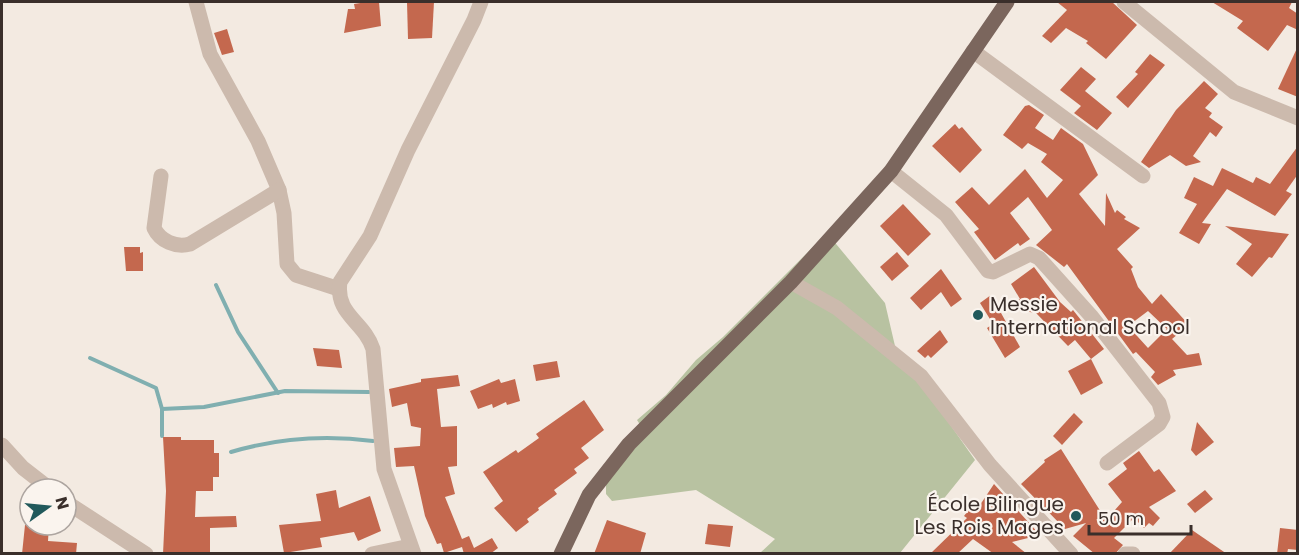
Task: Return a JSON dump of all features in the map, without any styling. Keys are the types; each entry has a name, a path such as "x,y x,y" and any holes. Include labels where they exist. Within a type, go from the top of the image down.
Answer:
{"main road":[{"path":"561,554 589,495 629,444 791,282 891,171 1005,2"}],"street":[{"path":"196,2 210,54 258,141 279,190 284,213 287,264 296,275 339,289"},
{"path":"1124,2 1234,92 1298,118"},
{"path":"372,554 412,550 384,468 373,349 367,335 340,305 340,282 370,236 408,150 484,4"},
{"path":"973,51 1143,176"},
{"path":"891,171 946,215 988,271 999,270 1030,254 1040,258 1092,317 1159,403 1163,417 1159,424 1107,464"},
{"path":"161,177 154,228 157,234 175,245 190,244 279,190"},
{"path":"791,282 837,308 921,376 990,465 1071,554"},
{"path":"2,445 35,477"},
{"path":"78,510 146,554"},
{"path":"1125,554 1133,554"}],"green space":[{"path":"827,233 885,303 895,346 975,460 900,553 760,553 775,539 696,490 612,501 606,494 606,484 646,434 637,420 666,395 696,360 723,337"}],"building":[{"path":"379,2 381,26 344,33 348,9 355,9 354,4"},
{"path":"407,2 434,2 432,38 408,39"},
{"path":"1057,2 1112,2 1137,25 1106,59 1086,43 1088,41 1066,28 1051,43 1042,36 1067,10"},
{"path":"1212,2 1292,2 1289,8 1298,14 1298,30 1287,25 1268,51 1237,28 1243,21"},
{"path":"227,29 234,52 222,55 214,33"},
{"path":"1298,46 1298,97 1278,89"},
{"path":"1150,54 1165,65 1128,108 1116,97 1138,74 1135,72"},
{"path":"1081,67 1096,79 1085,91 1112,113 1097,130 1074,113 1081,106 1060,90"},
{"path":"1204,81 1218,94 1205,108 1212,113 1209,117 1223,127 1216,137 1210,132 1193,156 1201,162 1186,166 1170,155 1149,168 1141,162 1176,110"},
{"path":"1029,105 1044,115 1035,128 1053,140 1061,128 1083,144 1098,175 1079,194 1105,226 1106,193 1115,213 1117,210 1126,217 1124,219 1140,228 1117,249 1133,267 1131,269 1138,287 1152,304 1161,294 1189,325 1172,339 1187,355 1199,353 1202,365 1173,370 1176,375 1158,385 1151,377 1155,372 1136,352 1133,354 1067,264 1064,267 1036,245 1052,230 1028,197 1010,213 1030,239 1020,246 1018,243 995,260 974,232 979,229 955,202 972,187 989,205 1025,169 1047,198 1063,180 1041,162 1047,154 1028,143 1022,149 1003,135 1025,106","holes":["1148,311 1167,329 1148,348 1128,326"]},
{"path":"955,124 959,129 962,127 982,150 960,173 932,146"},
{"path":"1298,146 1298,174 1286,191 1292,194 1275,216 1227,189 1202,223 1211,224 1199,244 1179,233 1197,204 1184,198 1194,177 1213,186 1222,168 1253,183 1256,177 1270,184"},
{"path":"903,204 931,234 908,256 880,226"},
{"path":"1225,226 1289,234 1272,258 1269,257 1252,277 1236,264 1252,244"},
{"path":"124,247 140,247 140,253 143,252 143,271 126,271"},
{"path":"897,252 909,266 892,281 880,267"},
{"path":"1034,267 1060,302 1071,312 1073,310 1104,349 1091,359 1075,340 1068,346 1036,313 1006,308 1020,299 1011,284"},
{"path":"941,269 962,299 951,307 941,292 921,310 910,298"},
{"path":"991,295 1020,347 1005,358 987,328 993,324 980,303"},
{"path":"940,330 948,342 931,358 928,355 925,358 917,351"},
{"path":"313,348 339,350 342,368 317,366"},
{"path":"1091,359 1103,383 1081,395 1068,371"},
{"path":"557,361 560,377 536,381 533,365"},
{"path":"458,375 460,386 437,389 441,427 457,426 457,466 448,467 455,494 445,497 462,539 469,536 474,548 492,538 498,548 490,554 464,554 462,547 444,553 441,543 437,544 425,516 414,466 396,467 394,448 420,446 421,428 411,426 407,403 392,407 389,389 421,382 421,379"},
{"path":"499,379 501,383 515,379 520,401 507,405 506,402 493,408 492,404 478,409 470,391"},
{"path":"584,400 604,430 581,448 589,458 574,469 577,473 554,490 557,494 538,508 539,510 527,519 529,522 516,532 494,508 503,501 483,472 516,450 518,453 539,438 536,434"},
{"path":"1074,413 1083,422 1062,445 1053,436"},
{"path":"1197,422 1214,442 1196,456 1191,450"},
{"path":"163,437 181,437 181,440 214,440 214,453 219,453 219,477 213,477 213,491 196,491 195,517 236,516 237,527 210,528 210,554 163,554 166,491"},
{"name":"École Bilingue Les Rois Mages","path":"1061,449 1106,520 1122,502 1108,484 1127,469 1123,463 1139,451 1154,472 1159,469 1176,491 1149,507 1160,518 1153,526 1149,523 1144,528 1134,518 1114,538 1123,545 1115,554 1095,554 1073,536 1086,523 1065,529 1021,484 1045,462 1044,460"},
{"path":"994,484 1040,535 1012,542 1027,554 994,554 973,539 957,554 930,554 967,518 964,516 971,507 976,511"},
{"path":"336,490 339,508 370,496 381,531 358,541 354,532 320,538 322,547 284,553 279,525 321,521 316,494"},
{"path":"1205,490 1213,499 1195,513 1187,504"},
{"path":"607,520 646,533 640,554 594,554"},
{"path":"708,524 733,526 730,547 705,544"},
{"path":"1280,528 1298,530 1298,550 1288,549 1287,554 1277,554"},
{"path":"1192,530 1227,554 1169,554"},
{"path":"24,537 48,537 48,541 77,543 76,554 22,554"}],"waterway":[{"path":"216,285 238,332 278,393"},
{"path":"90,358 156,388 162,409 162,436"},
{"path":"162,409 204,407 285,391 369,392"},
{"path":"231,452 302,439 337,438 373,441"}],"place":[{"name":"Messie International School","path":"978,315"},
{"name":"École Bilingue Les Rois Mages","path":"1076,516"}]}
